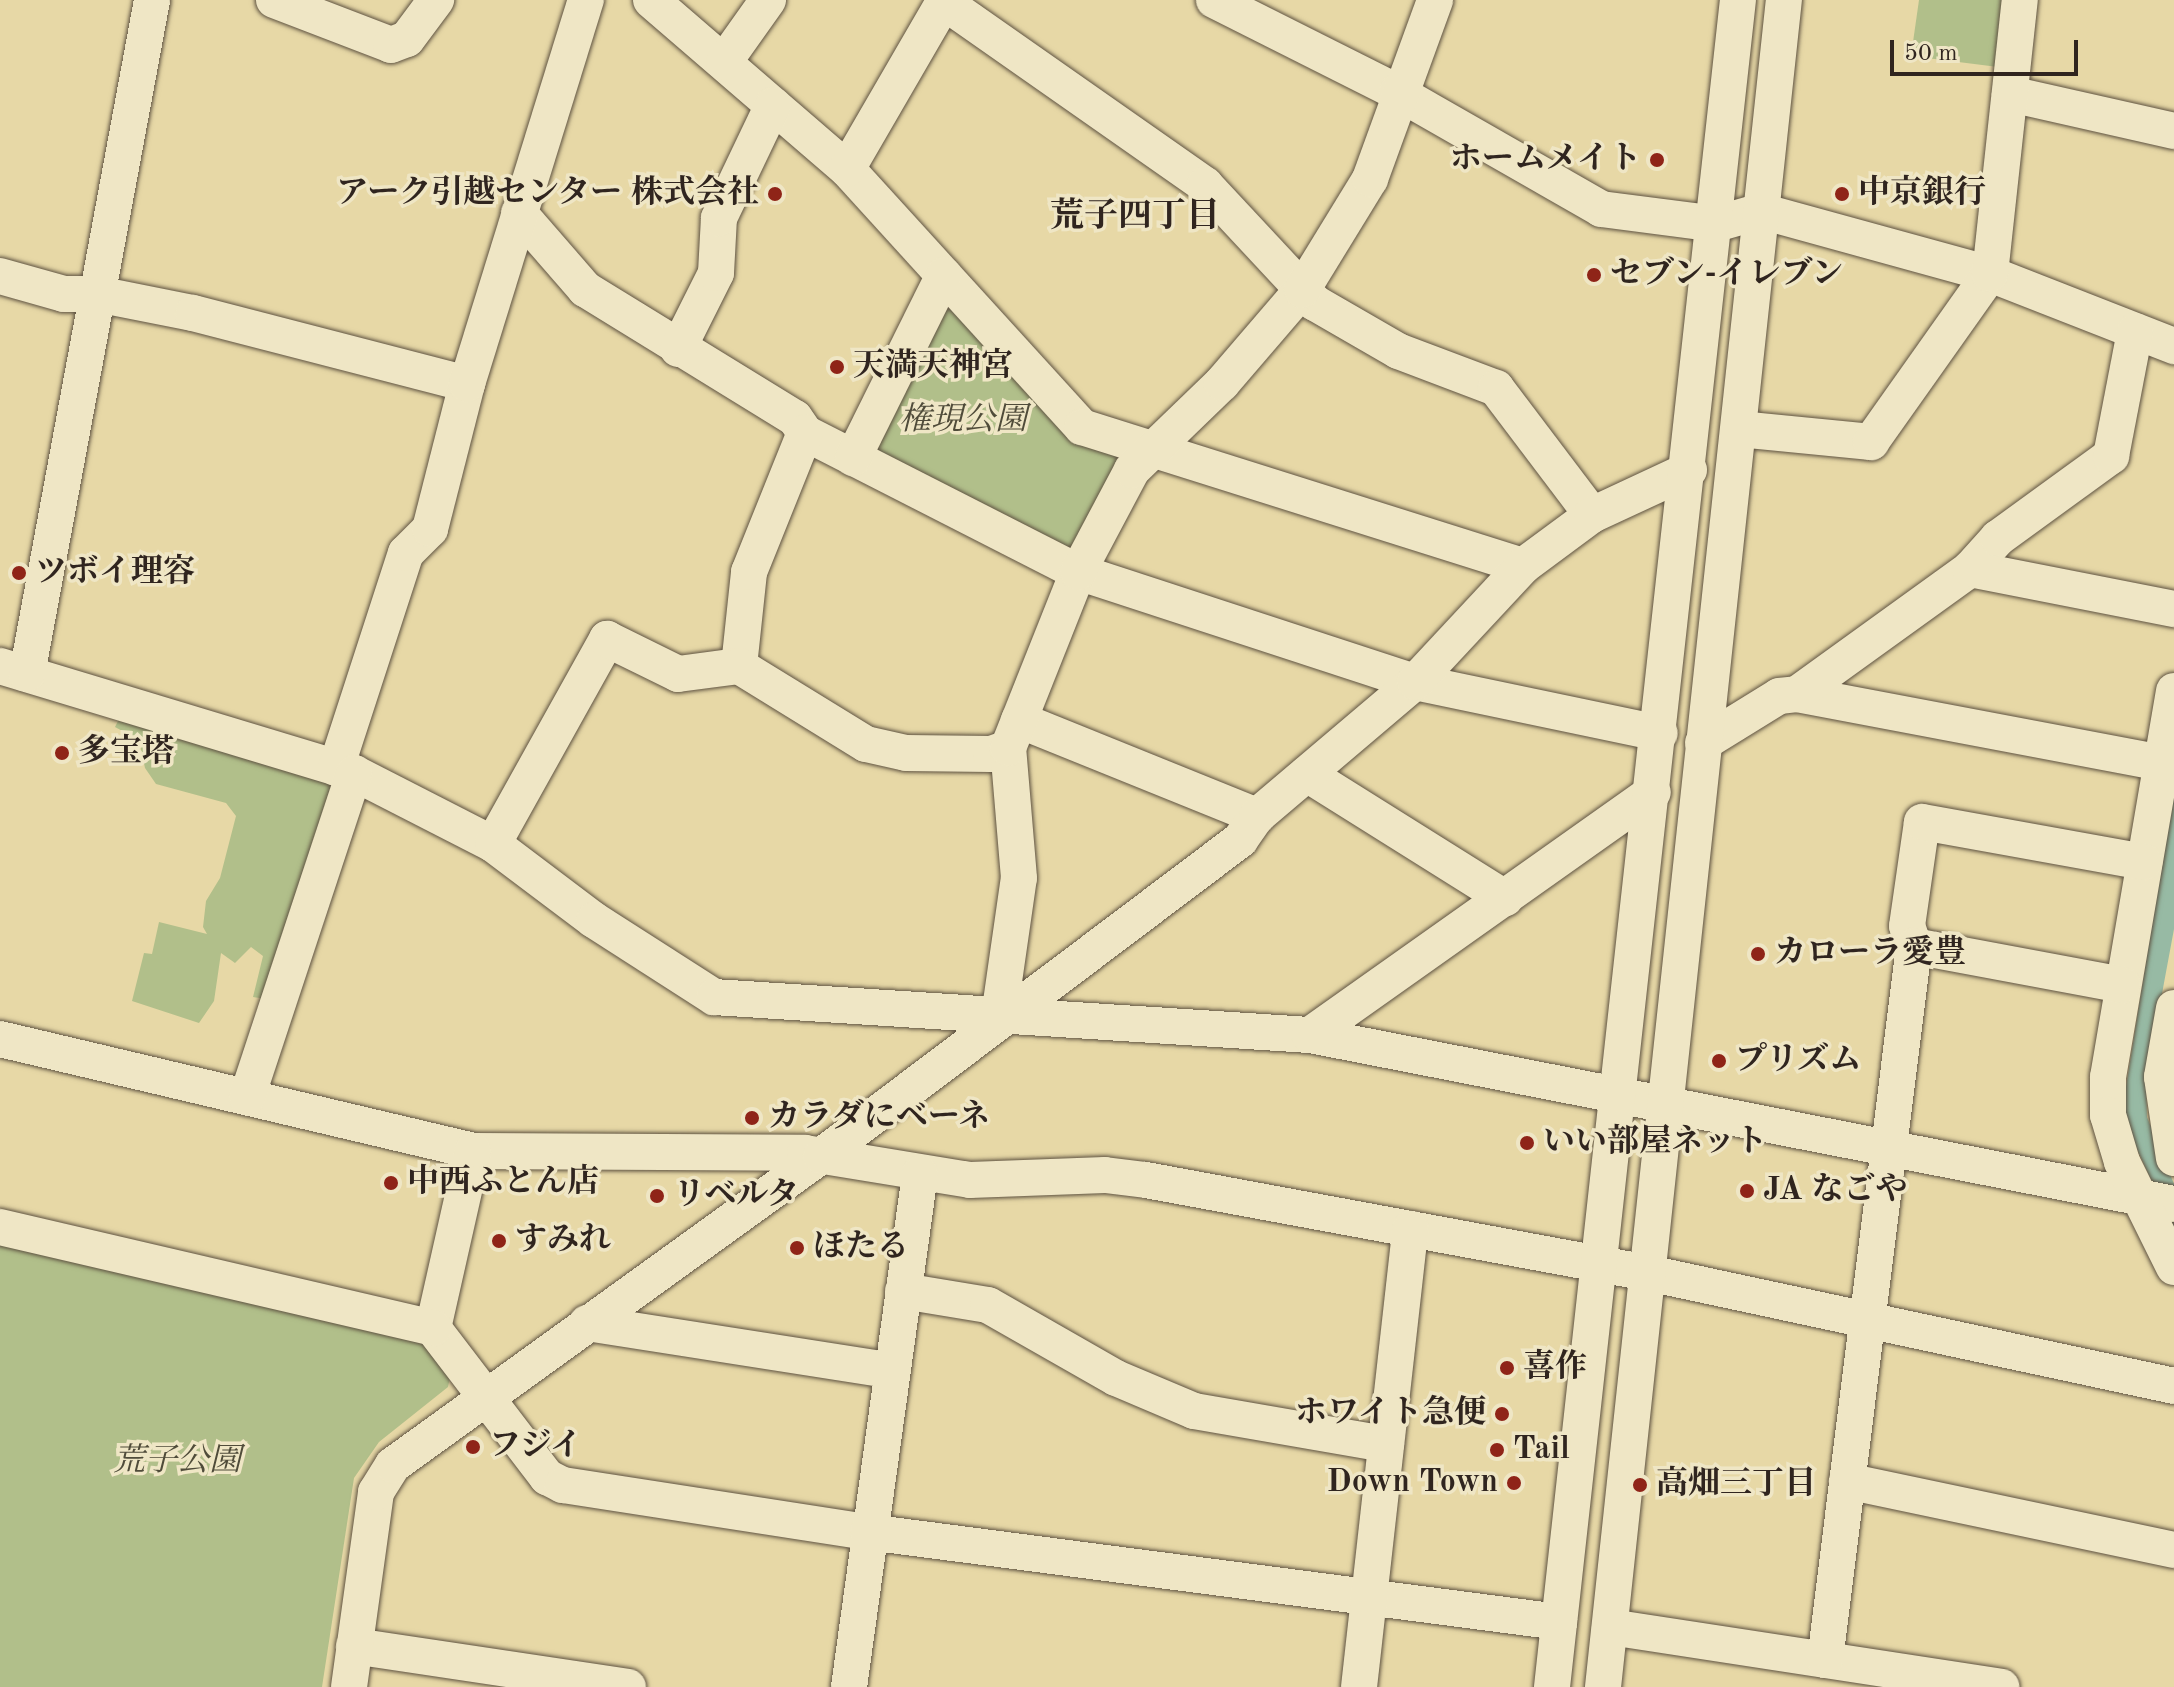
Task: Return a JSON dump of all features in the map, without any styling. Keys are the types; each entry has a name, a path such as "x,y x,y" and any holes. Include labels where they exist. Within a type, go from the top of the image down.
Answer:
{"street":[{"path":"152,0 97,294 14,670 345,770 493,844 594,920 714,997 1310,1035 1618,1092 2153,1200"},
{"path":"274,0 391,45 407,39 436,0"},
{"path":"247,1097 406,553 430,529 467,384 586,0"},
{"path":"651,0 847,169 1082,427 1523,566"},
{"path":"724,62 768,0"},
{"path":"1214,0 1397,92 1601,209 1716,224 1761,211 1990,274 2174,346"},
{"path":"1004,1016 1019,878 1014,734 1078,572 1132,470 1150,449 1222,383 1302,290 1370,179 1397,92 1435,0"},
{"path":"1552,1687 1689,470 1738,0"},
{"path":"1603,1687 1648,1273 1663,1103 1784,0"},
{"path":"1739,429 1871,442 1990,274 2020,0"},
{"path":"847,169 945,1 1205,185 1302,290 1398,351 1496,388 1592,515"},
{"path":"2010,94 2174,131"},
{"path":"678,349 716,273 719,218 773,105"},
{"path":"519,213 585,289 678,349 795,418 805,433 1078,572 1415,682 1660,733"},
{"path":"853,458 944,275"},
{"path":"0,276 64,294 97,294 193,313 467,384"},
{"path":"1797,694 1970,569 1998,538 2111,456 2135,331"},
{"path":"739,666 749,572 805,433"},
{"path":"349,1687 376,1492 393,1465 821,1156 1240,840 1257,816 1415,682 1523,566 1592,515 1689,470"},
{"path":"1970,569 2174,609"},
{"path":"493,844 607,639 678,674 739,666 866,744 906,753 991,754 1014,734"},
{"path":"2174,691 2108,1077 2108,1115 2153,1200 2174,1267"},
{"path":"1703,743 1779,696 1797,694 2161,763"},
{"path":"1014,734 1257,816"},
{"path":"1307,774 1505,898"},
{"path":"1310,1035 1653,792"},
{"path":"1825,1660 1914,946 1907,926 1922,822 2144,862"},
{"path":"1914,946 2122,985"},
{"path":"2174,1008 2162,1100 2174,1158"},
{"path":"0,1039 473,1151 821,1156 970,1180 1105,1175 1648,1273 2174,1386"},
{"path":"433,1328 473,1151"},
{"path":"849,1687 868,1532 920,1174"},
{"path":"0,1227 433,1328 483,1399 547,1477 563,1485 868,1532 1559,1622"},
{"path":"1359,1687 1410,1229"},
{"path":"903,1291 988,1305 1116,1378 1194,1411 1386,1444"},
{"path":"587,1323 892,1371"},
{"path":"1847,1481 2174,1550"},
{"path":"1610,1627 2001,1687"},
{"path":"354,1646 628,1687"}],"green space":[{"path":"1919,0 2005,0 1998,67 1911,56"},
{"name":"権現公園","path":"959,308 1119,451 1124,464 1075,547 1062,551 880,460 872,438 935,311"},
{"path":"122,713 341,782 268,999 253,997 263,956 251,947 235,963 221,953 214,1001 199,1023 132,1001 144,953 152,954 159,922 207,934 203,927 206,901 220,878 236,816 226,803 156,784 145,768 139,740 115,727"},
{"name":"荒子公園","path":"0,1239 425,1338 452,1368 448,1387 379,1442 354,1478 322,1687 0,1687"}],"shaded area":[{"path":"2174,786 2174,929 2146,1080 2147,1117 2174,1184 2174,1230 2126,1125 2126,1087"}],"place":[{"name":"ホームメイト","path":"1657,160"},
{"name":"アーク引越センター 株式会社","path":"775,194"},
{"name":"中京銀行","path":"1842,194"},
{"name":"セブン-イレブン","path":"1594,275"},
{"name":"天満天神宮","path":"837,367"},
{"name":"ツボイ理容","path":"19,573"},
{"name":"多宝塔","path":"62,753"},
{"name":"カローラ愛豊","path":"1758,954"},
{"name":"プリズム","path":"1719,1061"},
{"name":"カラダにベーネ","path":"752,1118"},
{"name":"いい部屋ネット","path":"1527,1143"},
{"name":"中西ふとん店","path":"391,1183"},
{"name":"JA なごや","path":"1747,1191"},
{"name":"リベルタ","path":"657,1196"},
{"name":"すみれ","path":"499,1241"},
{"name":"ほたる","path":"797,1248"},
{"name":"喜作","path":"1507,1368"},
{"name":"ホワイト急便","path":"1502,1414"},
{"name":"フジイ","path":"473,1447"},
{"name":"Tail","path":"1497,1450"},
{"name":"Down Town","path":"1514,1483"},
{"name":"高畑三丁目","path":"1640,1485"}],"district":[{"name":"荒子四丁目","path":"1135,218"}]}
